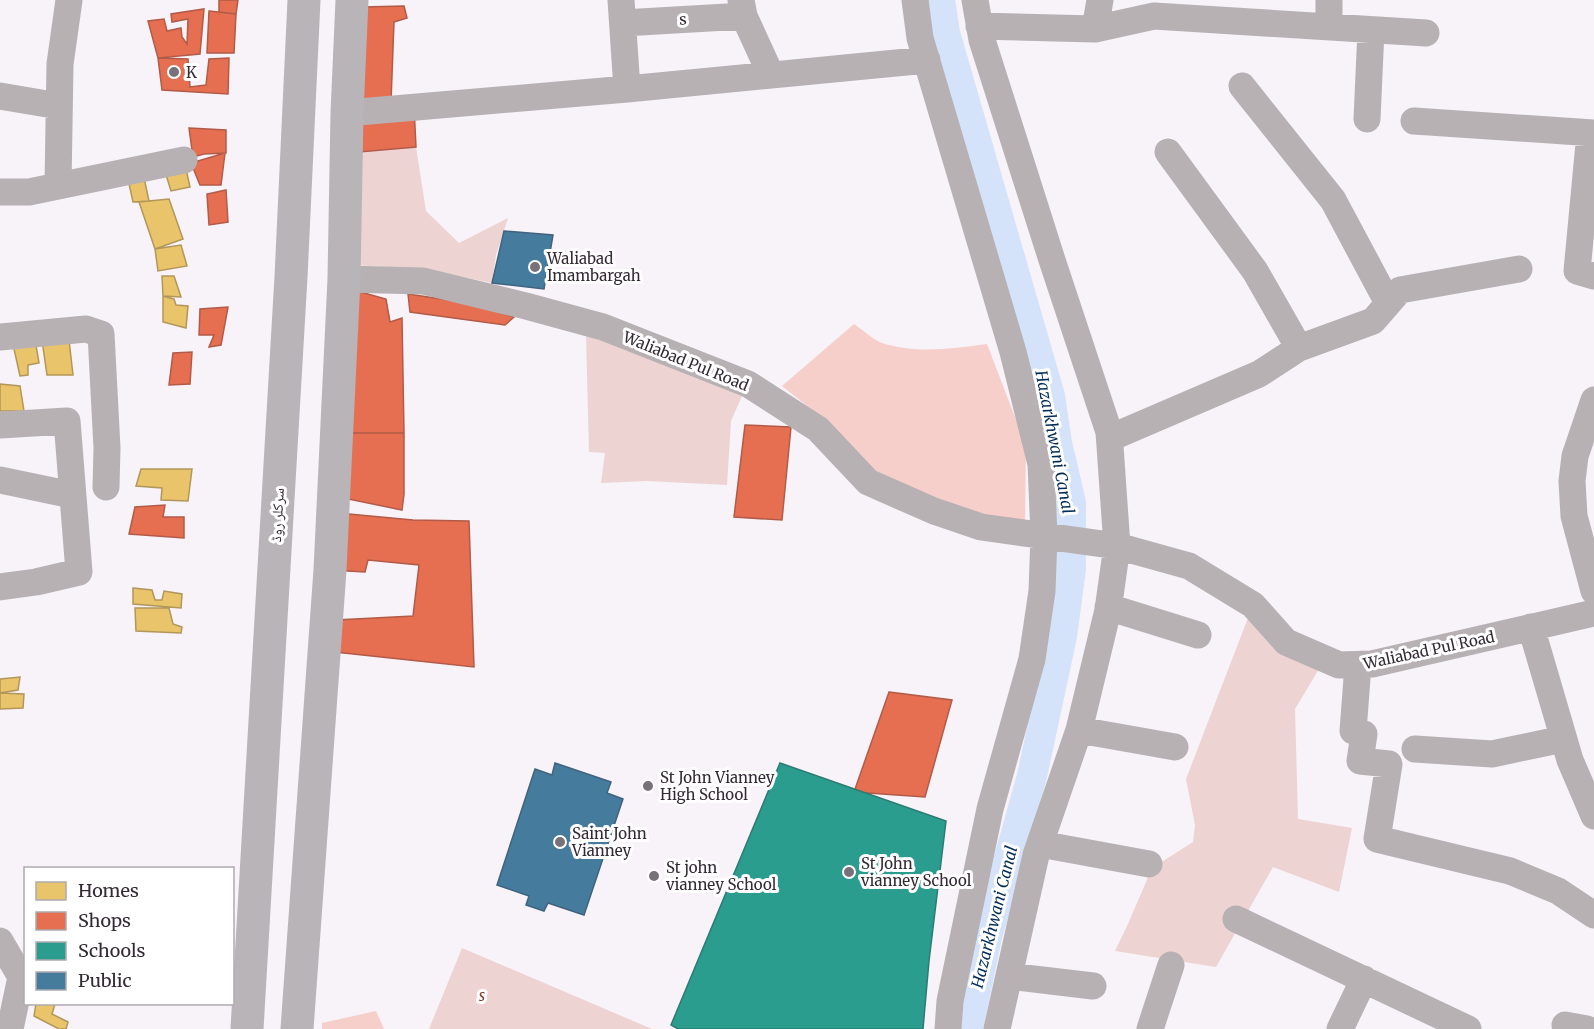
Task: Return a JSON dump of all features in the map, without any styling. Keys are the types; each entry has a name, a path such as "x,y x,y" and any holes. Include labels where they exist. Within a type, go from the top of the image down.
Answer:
{"main road":[{"name":"سرکلر روڈ","path":"247,1029 291,277 304,0"},
{"path":"297,1029 330,570 344,279 352,0"},
{"name":"Waliabad Pul Road","path":"291,277 344,279"}],"street":[{"path":"58,186 60,64 69,0"},
{"path":"915,0 920,38 1013,352 1041,464 1044,536 1042,591 1032,660 990,809 950,1001 948,1029"},
{"path":"975,0 982,40 1109,432 1117,546 1108,607 1079,730 1040,844 997,1029"},
{"path":"1095,29 1100,0"},
{"path":"1329,0 1329,27"},
{"name":"s","path":"622,11 742,8 771,75"},
{"path":"979,26 1095,29 1154,16 1210,10 1329,27 1426,33"},
{"path":"622,11 627,89"},
{"path":"1367,119 1371,30"},
{"path":"347,112 627,89 927,60"},
{"path":"1242,86 1333,200 1388,303"},
{"path":"0,96 59,106"},
{"path":"1414,121 1592,133 1577,271 1594,276"},
{"path":"1168,152 1255,271 1299,348"},
{"path":"0,192 29,192 184,160"},
{"path":"1110,438 1259,374 1299,348 1373,321 1400,290 1519,269"},
{"name":"Waliabad Pul Road","path":"344,279 423,281 603,327 748,384 818,429 868,482 934,511 981,527 1117,546 1190,566 1253,605 1286,642 1339,665 1372,664 1594,613"},
{"path":"0,337 86,329 100,334 108,448 106,487"},
{"path":"1594,400 1575,456 1572,482 1574,516 1594,591"},
{"path":"0,425 66,421 79,572 36,582 0,587"},
{"path":"0,480 72,495"},
{"path":"1108,607 1198,635"},
{"path":"1531,627 1563,739 1594,816"},
{"path":"1358,665 1353,731 1364,734 1360,761 1389,764 1377,839 1510,871 1558,891 1594,915"},
{"path":"1079,730 1175,747"},
{"path":"1415,749 1492,754 1563,739"},
{"path":"1040,844 1149,864"},
{"path":"1236,919 1468,1029"},
{"path":"0,941 21,977 10,1029"},
{"path":"1150,1029 1171,965"},
{"path":"1009,976 1093,986"},
{"path":"1340,1029 1364,980"}],"green space":[{"path":"416,147 426,211 459,243 508,218 496,255 492,283 424,269 352,265 359,152"},
{"path":"586,334 629,343 742,396 731,421 727,485 647,481 601,483 605,453 589,452"},
{"path":"1253,605 1325,659 1295,709 1298,819 1352,828 1339,892 1273,867 1216,967 1115,951 1152,868 1193,842 1195,825 1186,779"},
{"name":"s","path":"462,948 652,1029 429,1029"}],"shaded area":[{"path":"854,324 882,343 908,348 947,349 987,344 1026,446 1025,523 988,518 875,473 825,420 782,386"},
{"path":"376,1011 384,1029 322,1029 322,1023"}],"building: Homes":[{"path":"184,160 190,187 171,191 163,165"},
{"path":"143,173 149,201 133,202 128,179"},
{"path":"169,199 183,239 155,249 139,202"},
{"path":"181,245 187,266 158,271 155,249"},
{"path":"162,276 174,276 181,297 163,296"},
{"path":"163,296 174,299 176,305 188,306 186,328 163,322"},
{"path":"68,331 73,375 47,375 42,340"},
{"path":"35,339 39,363 28,365 28,375 20,376 12,340"},
{"path":"0,384 20,386 24,411 0,411"},
{"path":"141,469 192,469 188,501 161,500 162,488 136,486"},
{"path":"133,588 152,590 155,600 162,600 164,591 182,594 181,608 133,604"},
{"path":"135,608 169,608 173,624 182,627 181,633 136,631"},
{"path":"20,677 18,690 0,693 0,679"},
{"path":"0,693 24,694 23,708 0,709"},
{"path":"36,1005 55,1005 52,1014 68,1022 66,1029 59,1029 34,1016"}],"building: Shops":[{"path":"219,0 238,0 236,14 219,12"},
{"path":"404,6 407,18 394,22 391,102 347,104 362,7"},
{"name":"K","path":"204,9 200,54 158,58 148,21 164,19 167,31 181,28 182,37 187,44 188,19 172,22 171,14"},
{"name":"K","path":"209,11 236,14 234,53 207,53"},
{"name":"K","path":"158,58 188,59 190,87 206,85 209,59 229,58 228,94 162,90"},
{"path":"414,107 416,147 359,152 347,113"},
{"path":"189,128 226,130 226,153 193,157"},
{"path":"225,153 221,185 200,185 191,163"},
{"path":"226,190 228,222 209,225 207,194"},
{"path":"357,291 386,299 390,322 402,318 404,433 344,433"},
{"path":"408,294 469,303 514,317 505,325 410,312"},
{"path":"228,307 221,345 209,347 214,335 199,335 200,309"},
{"path":"192,352 190,384 169,385 173,353"},
{"path":"745,425 791,427 782,520 734,517"},
{"path":"344,433 404,433 402,510 343,498"},
{"path":"165,505 163,517 184,517 184,538 129,534 135,507"},
{"path":"338,513 413,520 469,521 474,667 335,652 336,620 413,616 419,565 368,560 365,572 330,570"},
{"path":"889,692 952,700 925,797 854,792"}],"building: Schools":[{"path":"780,763 946,821 923,1029 678,1029 671,1025"}],"building: Public":[{"path":"504,231 553,235 544,289 492,283"},
{"name":"Saint John Vianney","path":"555,763 611,782 607,793 623,799 584,915 548,903 544,911 526,905 529,896 497,885 535,769 552,775"}],"waterway":[{"name":"Hazarkhwani Canal","path":"940,0 945,33 1050,396 1057,443 1071,503 1071,569 1062,636 1032,776 987,937 968,1029"}],"place":[{"name":"K","path":"174,72"},
{"name":"Waliabad Imambargah","path":"535,267"},
{"name":"St John Vianney High School","path":"648,786"},
{"name":"Saint John Vianney","path":"560,842"},
{"name":"St John vianney School","path":"849,872"},
{"name":"St john vianney School","path":"654,876"}]}
